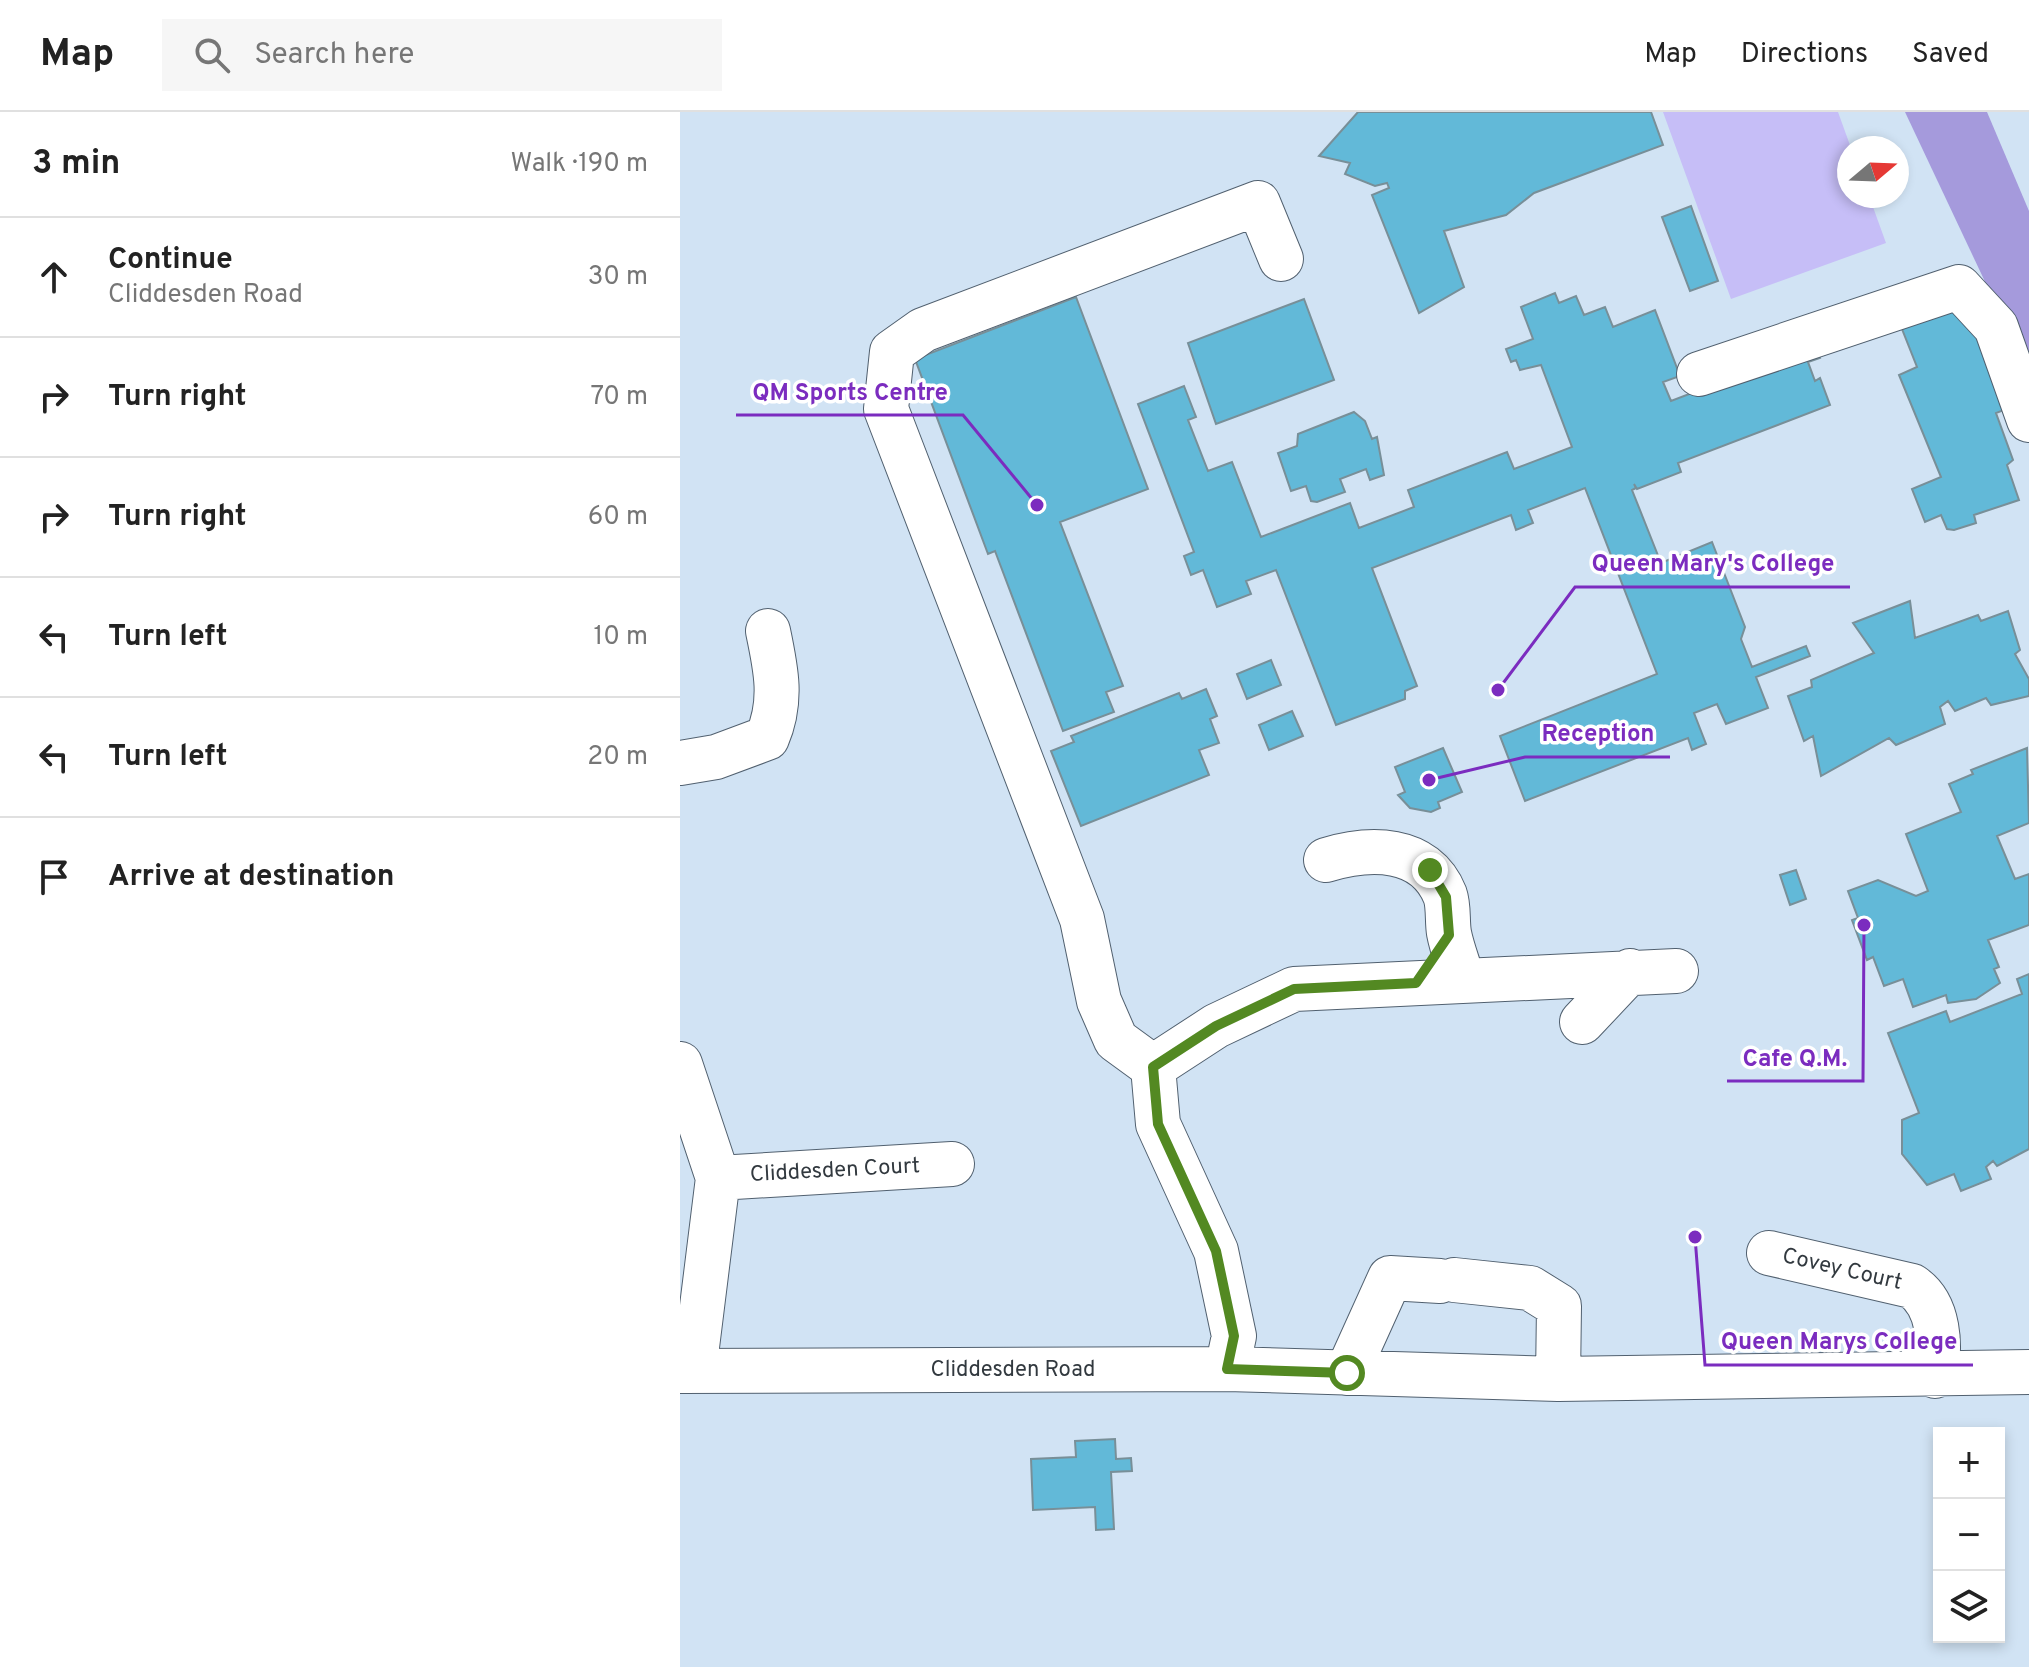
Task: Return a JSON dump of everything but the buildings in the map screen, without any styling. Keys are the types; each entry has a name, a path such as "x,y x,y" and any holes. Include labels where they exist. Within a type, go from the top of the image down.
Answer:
{"street":[{"path":"1227,1369 1234,1336 1216,1251 1158,1124 1153,1067 1116,1040 1099,1001 1082,919 886,409 892,352 923,330 1258,203 1281,259"},
{"path":"1699,374 1959,287 1996,327 2029,420"},
{"path":"680,763 716,757 767,738 777,715 778,674 768,631"},
{"path":"1326,860 1352,852 1396,852 1430,870 1446,897 1449,935 1463,981"},
{"path":"1416,983 1449,935"},
{"path":"1153,1067 1216,1026 1294,989 1566,979 1630,971 1676,971"},
{"path":"1582,1022 1630,971"},
{"name":"Cliddesden Court","path":"680,1064 718,1178 687,1371"},
{"name":"Cliddesden Court","path":"718,1178 952,1164"},
{"name":"Covey Court","path":"1769,1253 1912,1286 1924,1295 1935,1321 1940,1352 1935,1376"},
{"path":"1347,1373 1390,1278 1568,1290 1558,1379"},
{"name":"Cliddesden Road","path":"687,1371 1227,1369 1558,1379 1935,1376 2029,1372"}],"shaded area":[{"path":"1663,112 1838,112 1847,136 1837,136 1837,208 1873,208 1886,243 1731,299"},
{"path":"1905,112 1987,112 2029,211 2029,375"}],"place":[{"name":"QM Sports Centre","path":"1037,505"},
{"name":"Queen Mary's College","path":"1498,690"},
{"name":"Reception","path":"1429,780"},
{"name":"Cafe Q.M.","path":"1864,925"},
{"name":"Queen Marys College","path":"1695,1237"}],"route":[{"path":"1347,1373 1227,1369 1234,1336 1216,1251 1158,1124 1153,1067 1216,1026 1294,989 1416,983 1449,935 1446,897 1430,870"}]}
